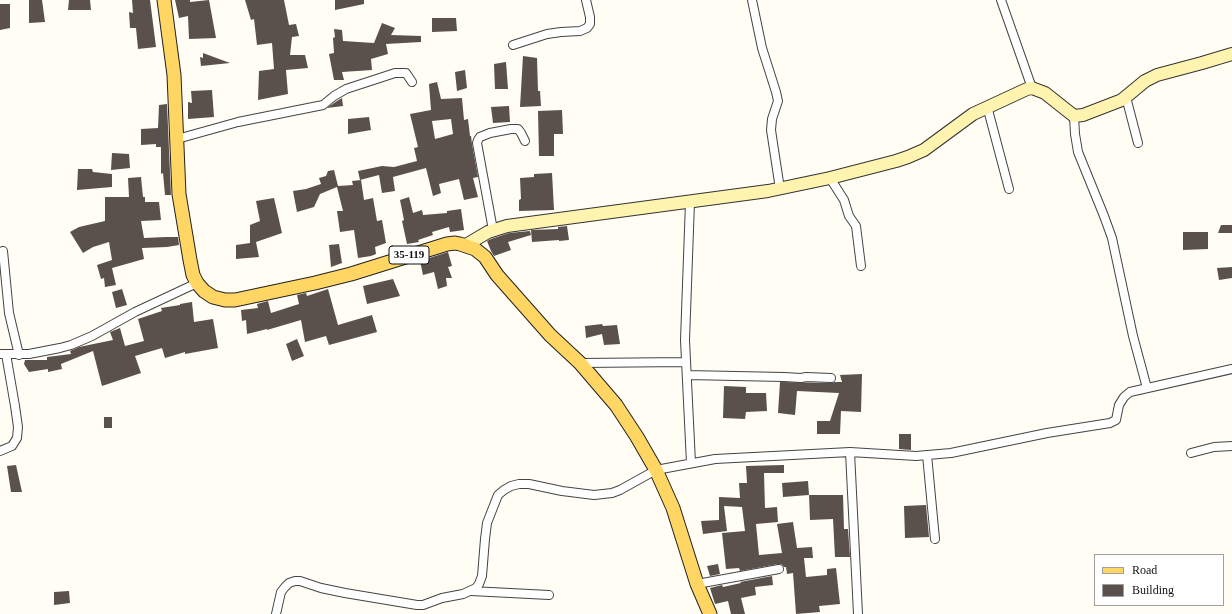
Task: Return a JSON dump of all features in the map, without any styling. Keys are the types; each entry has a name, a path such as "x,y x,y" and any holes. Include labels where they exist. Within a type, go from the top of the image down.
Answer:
{"main road":[{"path":"164,0 174,75 179,194 193,275 197,283"},
{"name":"35-119","path":"197,283 204,291 213,297 225,300 235,300 351,274 447,244 454,243 466,245 475,249 485,257 497,275 550,335 580,363 616,405 637,437 656,470 672,508 697,584 710,614"}],"street":[{"path":"513,45 547,34 580,31 587,28 590,24 590,18 586,0"},
{"path":"752,0 762,48 778,101 772,119 771,130 780,189"},
{"path":"1001,0 1032,88"},
{"path":"466,245 493,230 511,225 780,189 896,161 918,154 964,120 987,106 1026,89 1032,88 1046,94 1074,116 1083,115 1122,100 1145,81 1157,75 1232,54"},
{"path":"177,139 238,122 323,105 346,89 396,73 406,73 412,82"},
{"path":"1126,97 1138,143"},
{"path":"987,106 1009,190"},
{"path":"1074,116 1078,152 1112,238 1146,388"},
{"path":"493,230 477,143 478,140 480,137 485,135 511,128 518,130 524,141"},
{"path":"830,178 844,200 849,216 856,226 861,266"},
{"path":"690,202 685,340 691,463"},
{"path":"3,251 9,313 19,355"},
{"path":"0,451 12,446 17,438 18,427 15,406 3,354 19,355 60,348 81,341 105,330 139,310 197,283"},
{"path":"580,363 686,362"},
{"path":"470,591 479,584 482,576 487,523 498,495 511,486 529,484 571,493 594,496 620,490 656,470 716,459 850,452 927,456 951,453 1047,433 1110,423 1116,420 1119,405 1124,397 1130,392 1232,369"},
{"path":"687,375 831,378"},
{"path":"1191,453 1214,447 1232,446"},
{"path":"850,452 858,614"},
{"path":"927,456 935,539"},
{"path":"697,584 779,569"},
{"path":"276,614 281,592 285,586 295,581 345,593 417,605 423,605 435,599 470,591 550,595"}],"building":[{"path":"29,0 42,0 45,22 29,23"},
{"path":"69,0 90,0 91,10 68,10"},
{"path":"132,0 150,0 156,47 138,49 136,28 130,28 129,12 133,13"},
{"path":"175,0 190,0 190,2 209,0 216,38 189,39 188,16 179,18"},
{"path":"245,0 284,0 289,25 296,24 299,36 292,37 290,55 305,55 308,68 286,70 288,94 258,100 259,71 274,69 272,43 257,45 254,19 251,20"},
{"path":"335,0 364,0 364,4 335,10"},
{"path":"0,4 10,4 10,28 0,30"},
{"path":"432,18 456,18 457,31 432,32"},
{"path":"382,23 395,28 391,35 421,36 421,42 386,44 388,54 371,59 372,70 342,72 344,80 334,80 329,54 334,53 334,29 342,30 343,41 374,43"},
{"path":"203,53 230,63 201,66 200,57 203,58"},
{"path":"523,56 537,58 538,91 540,91 541,106 520,107"},
{"path":"506,62 508,89 495,89 494,64"},
{"path":"465,70 467,88 457,91 455,72"},
{"path":"437,82 441,99 462,98 464,120 468,119 478,177 473,178 478,197 464,200 459,179 439,184 441,193 433,196 426,168 393,177 395,191 382,193 379,175 360,180 358,171 382,166 394,167 417,161 414,148 418,147 410,114 431,110 429,84","holes":["451,119 453,134 435,139 432,121"]},
{"path":"212,90 214,117 188,119 188,102 192,103 191,91"},
{"path":"342,98 343,106 327,108 337,101"},
{"path":"167,104 171,195 165,195 163,173 161,174 161,147 156,147 156,144 141,145 141,129 158,128 159,105"},
{"path":"509,106 510,122 493,123 491,107"},
{"path":"562,110 563,134 554,134 554,156 539,156 538,111"},
{"path":"369,117 371,130 348,134 348,119"},
{"path":"112,153 129,154 130,168 111,170"},
{"path":"78,169 92,169 93,172 112,174 112,187 77,190"},
{"path":"334,170 338,186 353,185 352,181 361,180 364,200 373,198 377,221 382,220 386,243 375,247 376,254 358,258 354,230 340,232 337,211 343,211 337,187 320,194 314,207 297,212 293,191 306,189 321,184 319,178 326,176 328,171"},
{"path":"552,173 554,210 519,211 519,200 521,199 520,178 534,177 534,174"},
{"path":"141,177 145,202 159,202 161,220 141,221 144,238 178,237 179,245 142,248 144,259 112,268 116,285 105,287 104,278 101,279 97,265 112,260 109,242 93,247 83,253 70,232 79,227 105,221 105,197 129,197 128,178"},
{"path":"409,197 413,213 422,210 423,215 447,213 447,211 461,209 464,230 450,232 449,227 432,232 433,235 418,240 419,242 407,244 402,221 404,220 400,200"},
{"path":"274,198 282,233 256,242 259,257 236,259 236,245 250,243 250,225 260,221 256,201"},
{"path":"1221,225 1232,225 1232,233 1218,233"},
{"path":"567,226 569,240 532,242 531,230 558,229 558,227"},
{"path":"530,231 531,235 508,242 511,250 494,256 487,241 509,233"},
{"path":"1183,232 1208,232 1208,249 1183,250"},
{"path":"339,244 342,263 331,267 329,245"},
{"path":"448,252 452,266 448,267 452,278 446,278 447,286 438,289 434,272 423,275 420,261"},
{"path":"1232,267 1232,278 1219,280 1217,268"},
{"path":"393,279 400,296 367,304 363,286"},
{"path":"122,289 127,305 116,308 112,292"},
{"path":"328,289 338,325 372,315 377,332 329,345 326,336 305,342 301,320 247,334 246,320 242,321 241,310 258,308 257,304 268,301 271,313 299,304 297,295 306,293 307,296"},
{"path":"192,302 194,322 213,319 218,348 185,354 185,352 165,358 162,348 135,356 141,373 102,386 93,351 61,364 62,369 48,372 48,369 29,372 24,364 25,360 47,360 47,357 71,354 70,351 79,347 113,340 110,332 120,328 125,346 144,341 138,319 162,311 161,308"},
{"path":"602,324 603,326 617,325 620,344 604,345 602,334 586,338 585,326"},
{"path":"297,339 304,356 292,361 286,344"},
{"path":"862,374 861,412 841,411 840,434 817,434 817,421 830,421 839,393 797,391 795,415 778,413 780,382 842,382 840,375"},
{"path":"724,386 746,387 746,393 766,393 767,411 746,412 745,419 723,418"},
{"path":"104,417 112,417 112,428 104,428"},
{"path":"899,434 911,434 911,450 899,449"},
{"path":"16,465 22,492 11,492 7,466"},
{"path":"784,465 784,473 764,473 765,508 777,507 778,522 756,524 759,555 782,553 777,524 793,522 797,548 812,547 813,558 804,558 806,577 827,575 827,569 836,568 840,604 819,606 820,612 796,614 793,573 787,574 786,567 781,564 740,571 739,568 726,569 722,533 745,531 742,507 724,506 727,531 703,534 701,521 719,520 719,497 740,498 739,483 747,483 746,466"},
{"path":"808,481 809,495 783,497 782,483"},
{"path":"809,495 843,495 844,529 848,529 850,557 835,557 833,519 810,520"},
{"path":"926,505 929,537 905,538 904,506"},
{"path":"718,564 720,574 710,576 707,566"},
{"path":"772,576 773,585 755,587 756,595 741,598 745,614 731,614 728,601 715,604 710,588 722,585 723,587"},
{"path":"69,591 70,603 54,605 54,592"}]}
